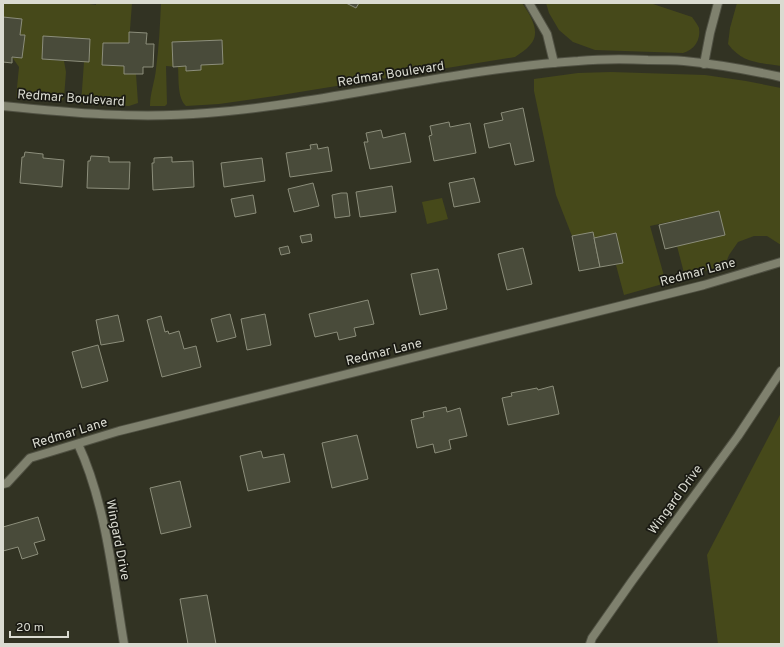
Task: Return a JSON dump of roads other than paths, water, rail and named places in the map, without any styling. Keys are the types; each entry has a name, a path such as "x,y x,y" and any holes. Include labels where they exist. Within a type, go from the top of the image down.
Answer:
{"street":[{"path":"529,3 547,34 554,62"},
{"path":"704,64 718,3"},
{"name":"Redmar Boulevard","path":"3,106 85,113 171,116 283,104 507,68 554,62 615,59 683,61 749,70 781,77"},
{"name":"Redmar Lane","path":"3,484 6,483 30,458 119,431 704,285 781,262"},
{"name":"Wingard Drive","path":"590,644 592,638 632,581 738,436 781,371"},
{"name":"Wingard Drive","path":"78,444 88,466 105,532 124,644"}]}
